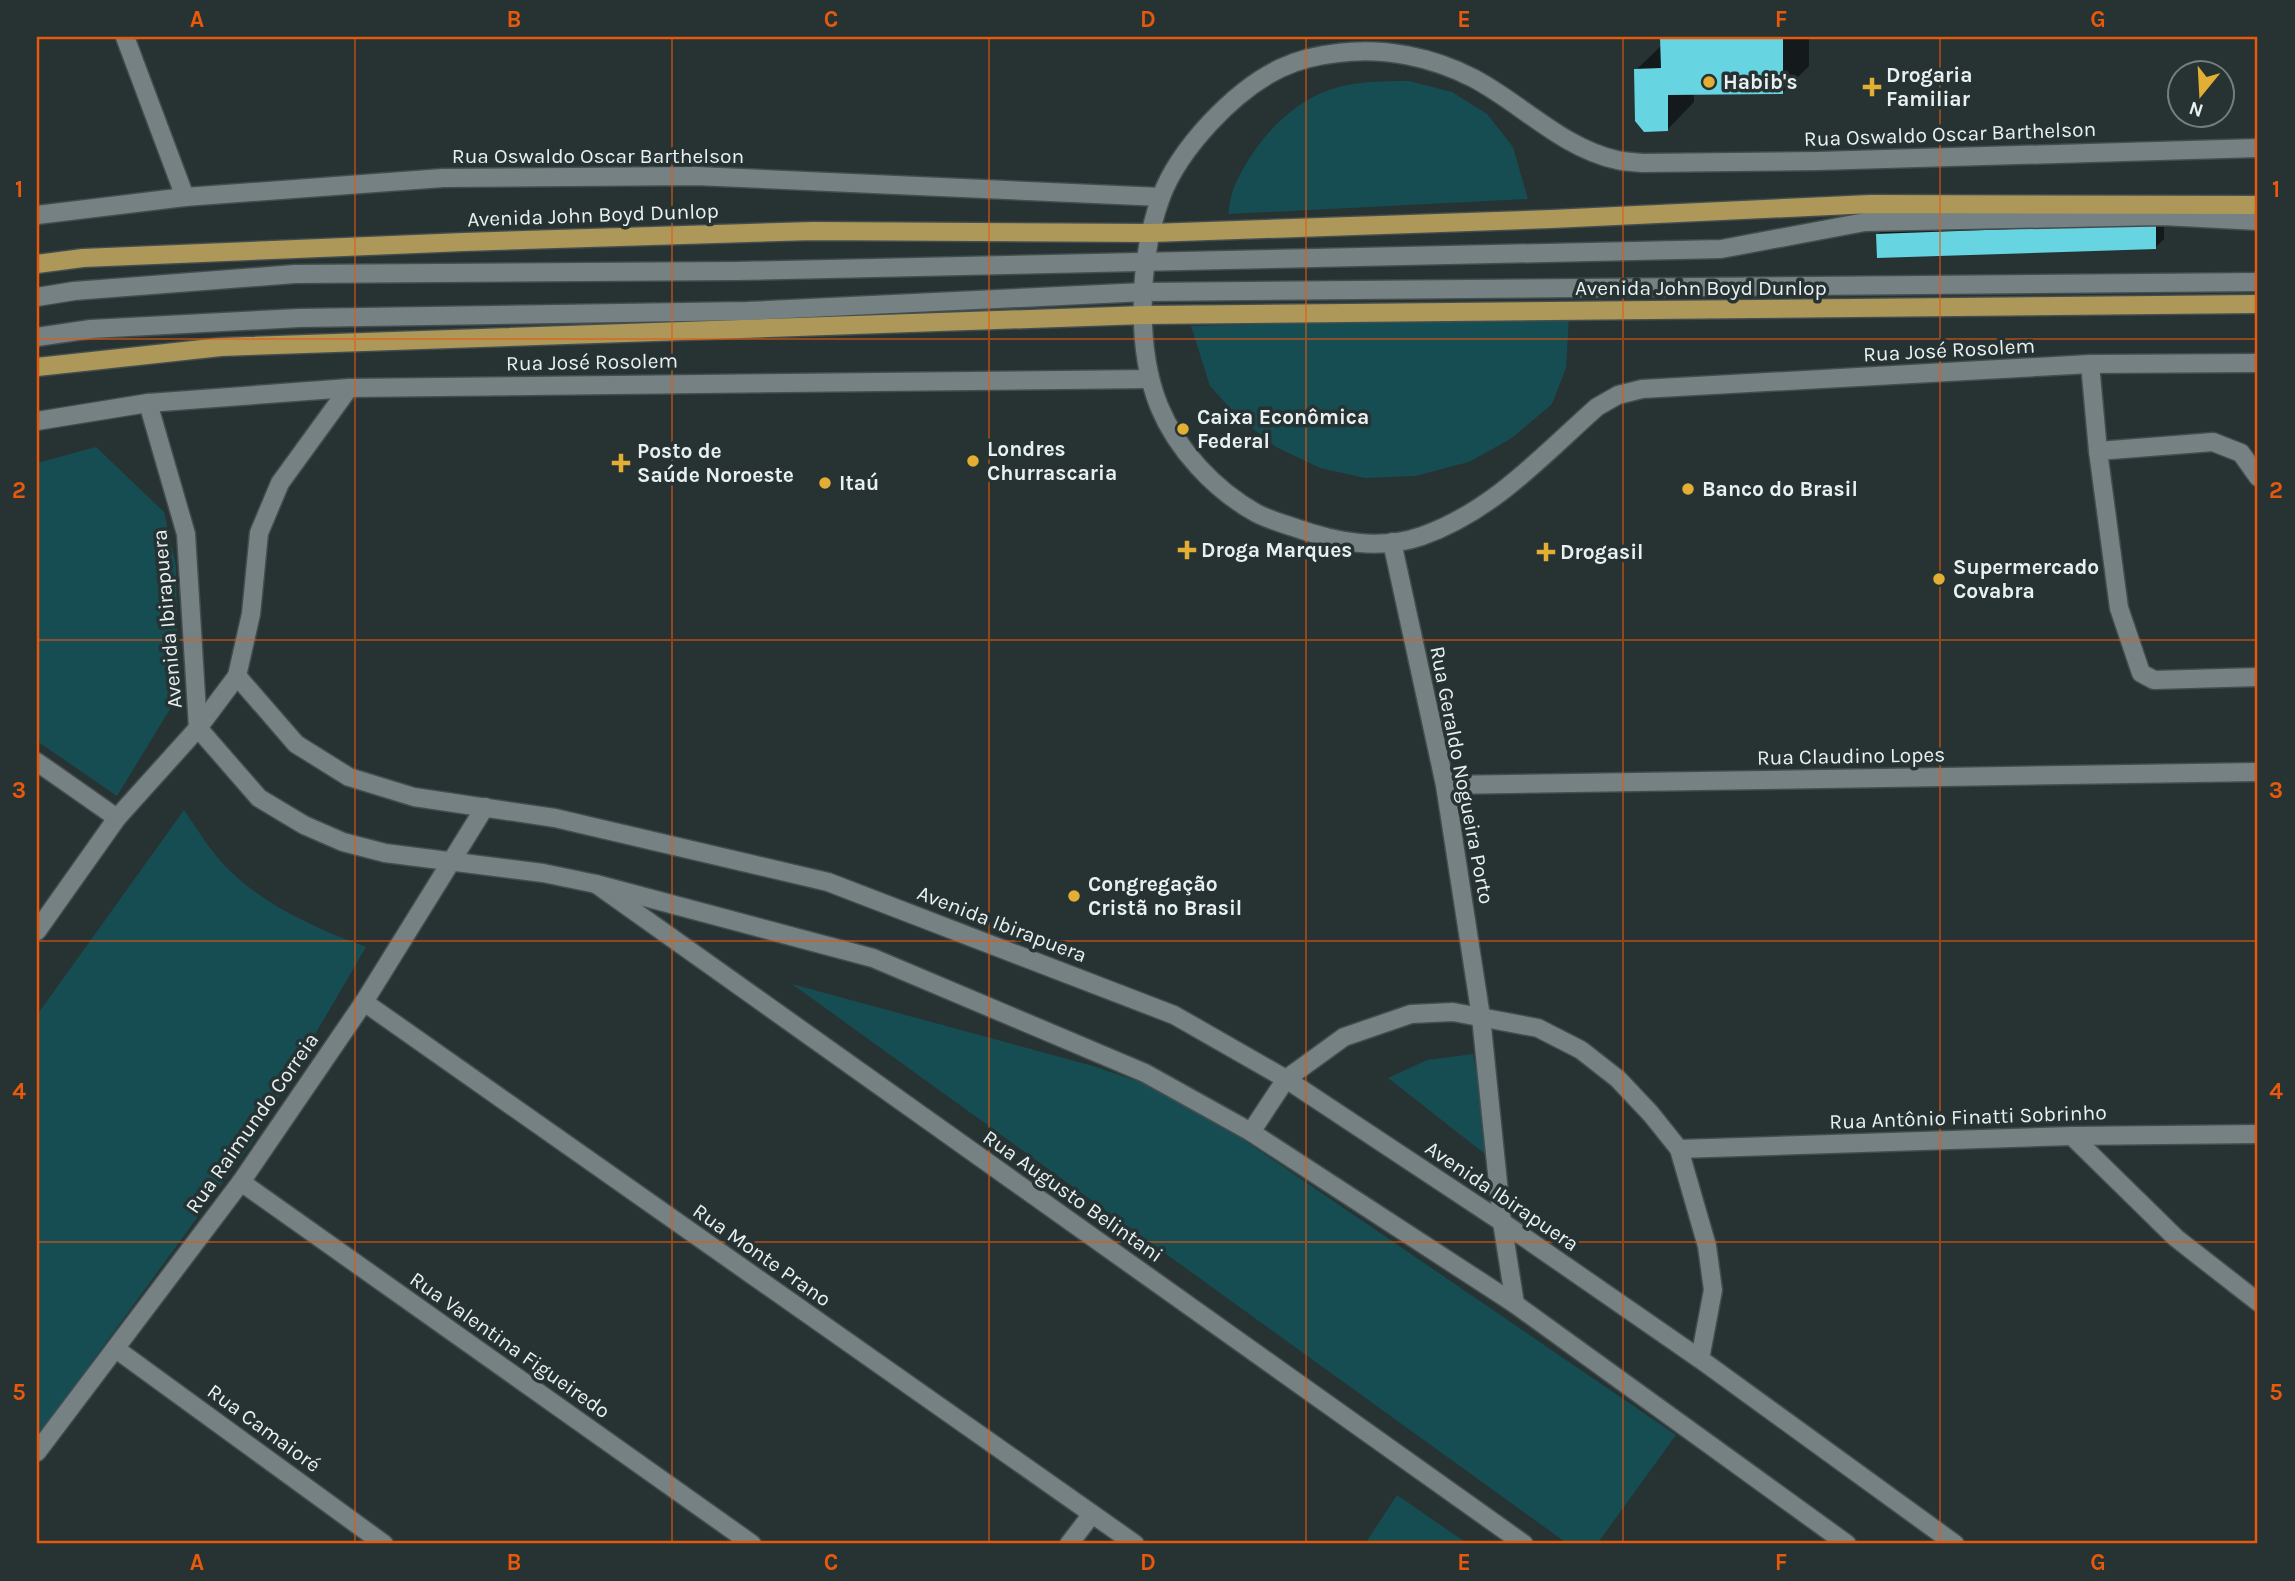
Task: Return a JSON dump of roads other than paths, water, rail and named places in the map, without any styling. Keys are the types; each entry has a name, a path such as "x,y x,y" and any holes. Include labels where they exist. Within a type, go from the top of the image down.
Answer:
{"main road":[{"name":"Avenida John Boyd Dunlop","path":"37,264 83,258 813,231 1152,233 1552,219 1871,204 2258,205"},
{"name":"Avenida John Boyd Dunlop","path":"37,367 221,347 1144,315 2258,304"}],"street":[{"path":"125,37 185,197"},
{"path":"1337,45 1280,68 1254,84 1193,142 1161,197 1152,233 1146,261 1144,292 1145,346 1150,379 1160,409 1186,451 1208,477 1257,514 1322,538 1352,543 1392,542"},
{"name":"Rua Oswaldo Oscar Barthelson","path":"1337,45 1414,56 1445,66 1473,78 1567,139 1616,160 1643,163 1818,161 2258,148"},
{"name":"Rua Oswaldo Oscar Barthelson","path":"37,215 185,197 443,178 682,176 1161,197"},
{"path":"37,297 74,291 295,274 736,271 1721,248 1865,222 2163,216 2258,221"},
{"path":"37,337 92,329 299,318 747,311 1144,292 2258,282"},
{"name":"Rua José Rosolem","path":"1392,542 1444,527 1491,502 1597,407 1618,395 1642,389 2090,365 2258,363"},
{"path":"2090,365 2098,451 2119,608 2141,673 2154,680 2258,677"},
{"name":"Rua José Rosolem","path":"37,421 148,403 349,388 1150,379"},
{"path":"37,931 117,818 198,728 237,677 250,614 259,533 280,484 349,388"},
{"name":"Avenida Ibirapuera","path":"148,403 186,534 198,728 259,798 304,825 343,842 385,853 543,873 596,884 873,958 1145,1073 1251,1132 1516,1304 1847,1544"},
{"path":"2098,451 2213,442 2241,453 2258,477"},
{"name":"Rua Geraldo Nogueira Porto","path":"1392,542 1445,785 1481,1017 1502,1222 1516,1304"},
{"name":"Avenida Ibirapuera","path":"237,677 296,744 349,778 415,797 555,818 828,882 1174,1015 1286,1079 1502,1222 1700,1359 1955,1544"},
{"path":"37,762 117,818"},
{"name":"Rua Claudino Lopes","path":"1445,785 2258,772"},
{"name":"Rua Raimundo Correia","path":"37,1452 242,1182 363,1002 485,807"},
{"name":"Rua Augusto Belintani","path":"596,884 1524,1544"},
{"name":"Rua Monte Prano","path":"363,1002 1135,1544"},
{"path":"1251,1132 1286,1079 1344,1037 1411,1014 1453,1012 1538,1028 1581,1050 1618,1079 1679,1149 1707,1246 1713,1290 1700,1359"},
{"name":"Rua Antônio Finatti Sobrinho","path":"1679,1149 2072,1136 2258,1134"},
{"path":"2072,1136 2176,1238 2258,1302"},
{"name":"Rua Valentina Figueiredo","path":"242,1182 751,1544"},
{"name":"Rua Camaioré","path":"116,1349 384,1544"},
{"path":"1069,1544 1092,1514"}],"place":[{"name":"Habib's","path":"1709,82"},
{"name":"Drogaria Familiar","path":"1872,87"},
{"name":"Caixa Econômica Federal","path":"1183,429"},
{"name":"Londres Churrascaria","path":"973,461"},
{"name":"Posto de Saúde Noroeste","path":"621,463"},
{"name":"Itaú","path":"825,483"},
{"name":"Banco do Brasil","path":"1688,489"},
{"name":"Droga Marques","path":"1187,550"},
{"name":"Drogasil","path":"1546,552"},
{"name":"Supermercado Covabra","path":"1939,579"},
{"name":"Congregação Cristã no Brasil","path":"1074,896"}]}
